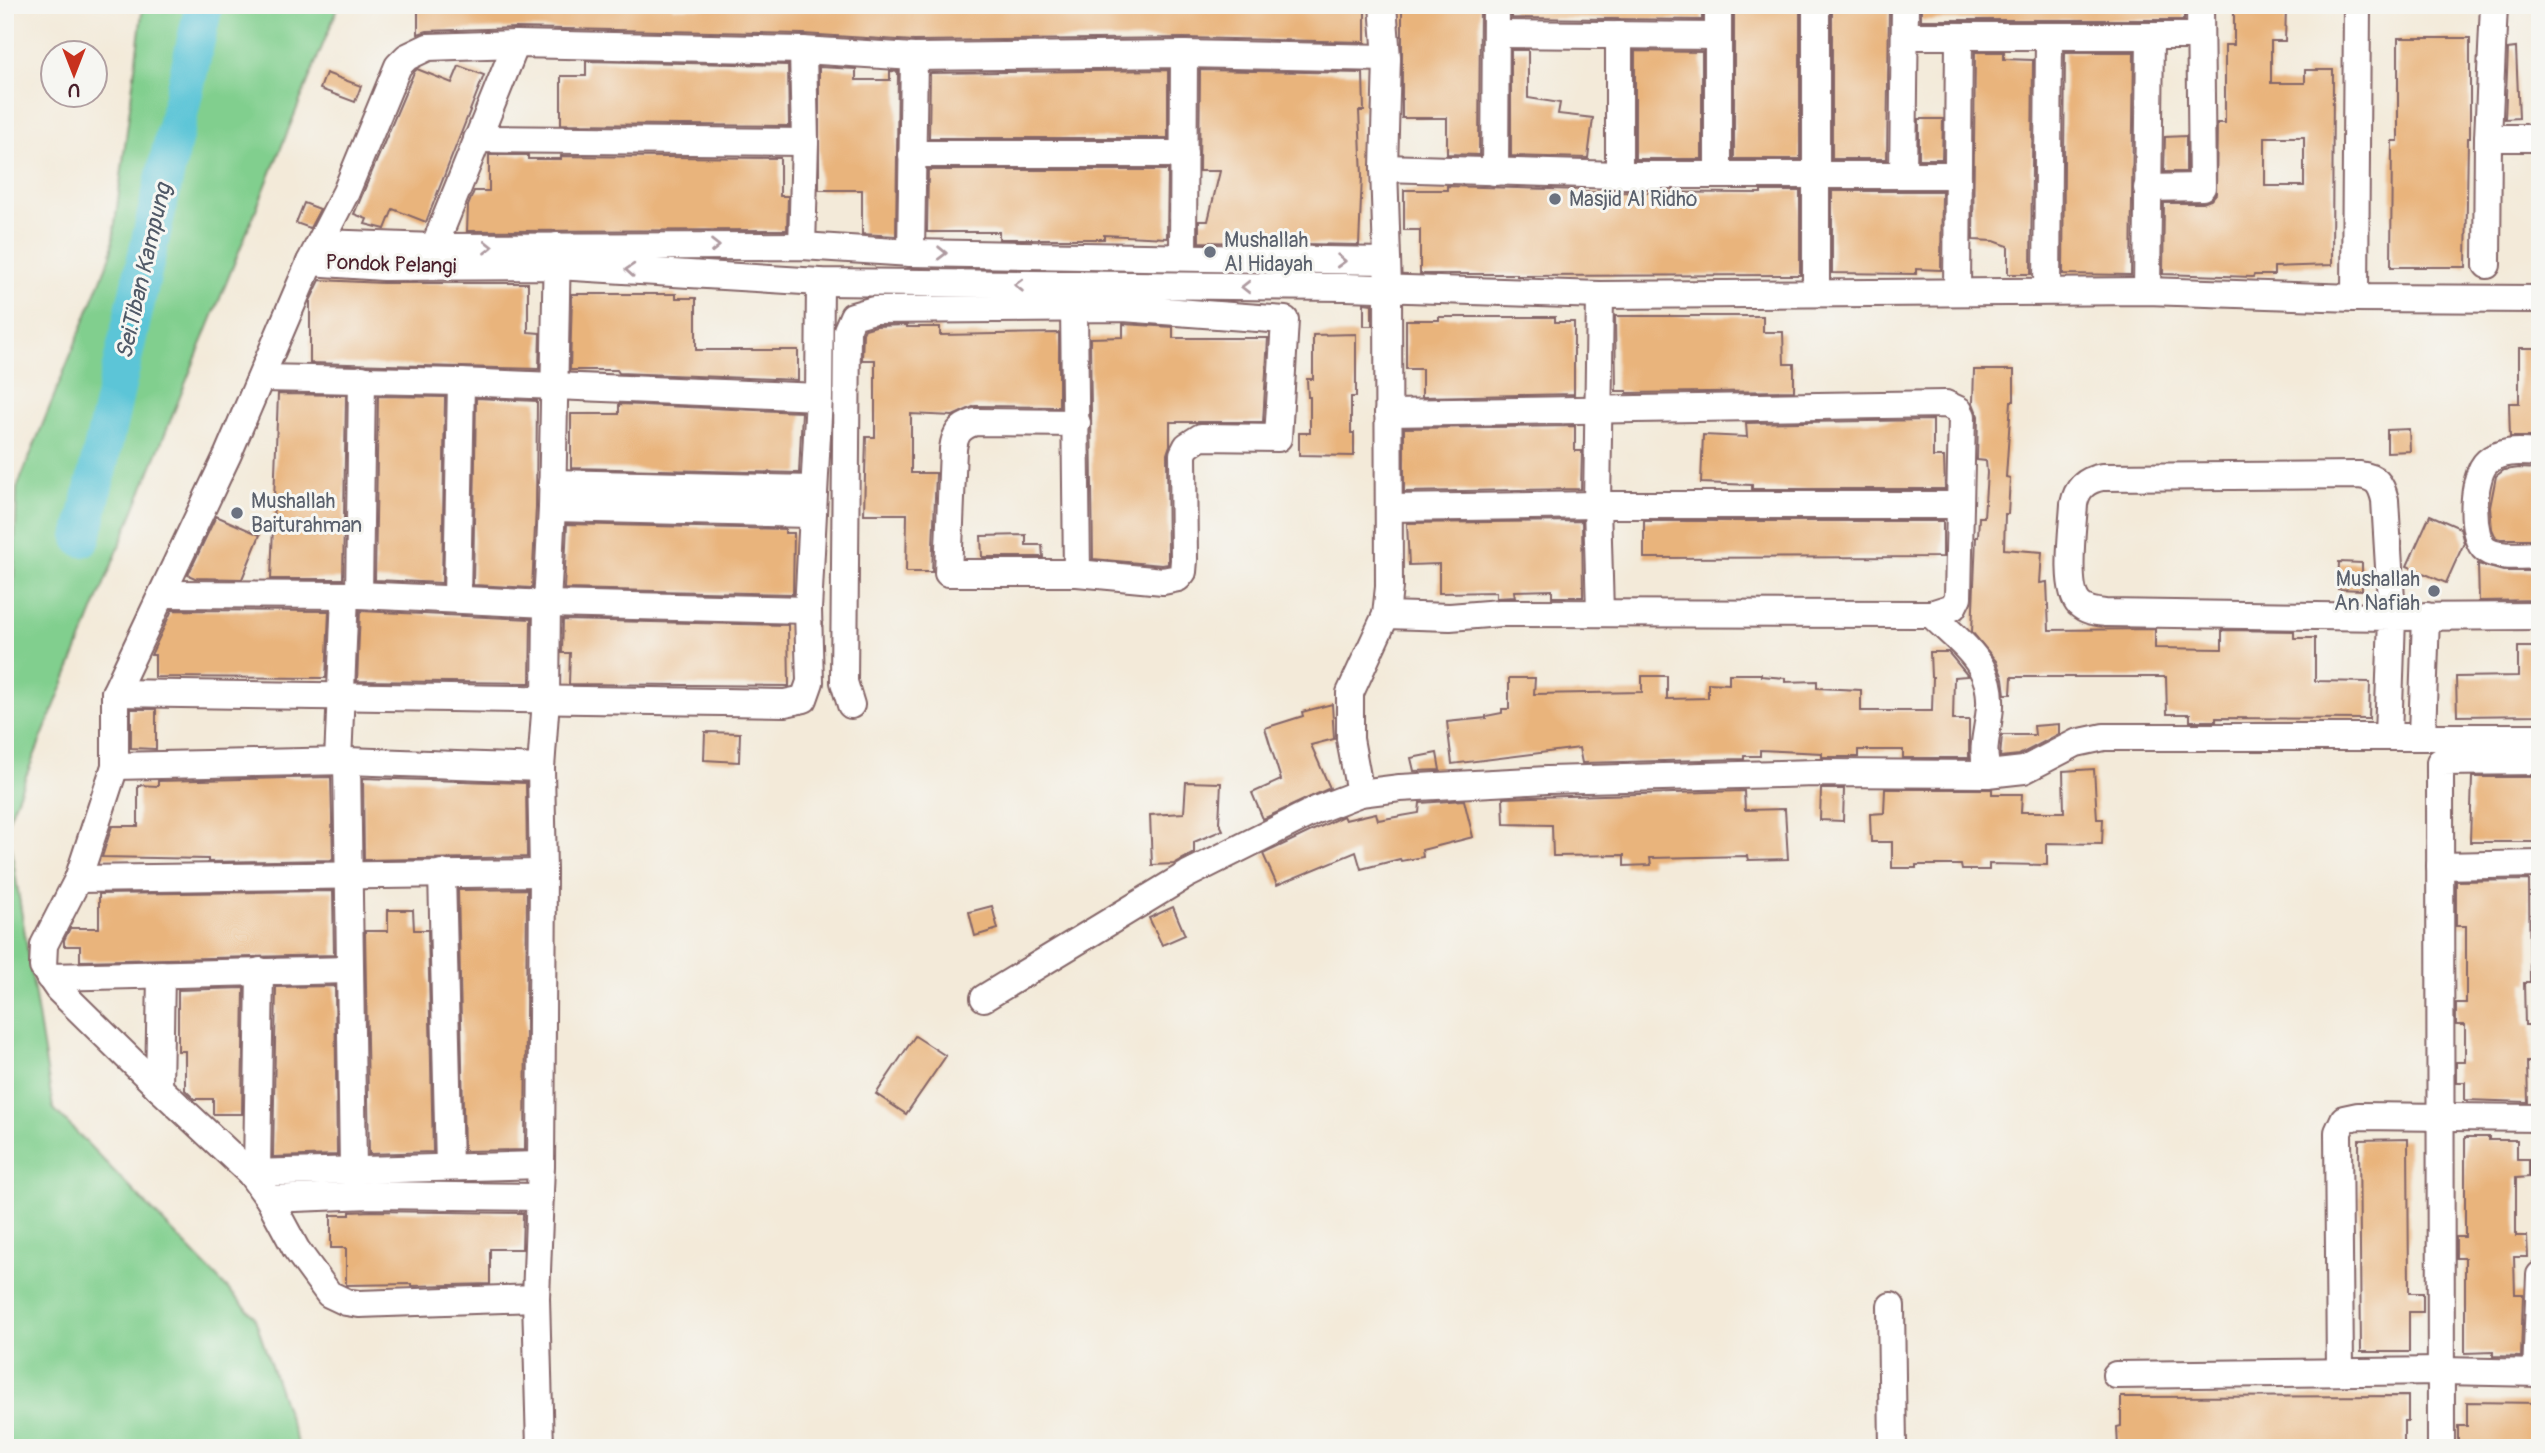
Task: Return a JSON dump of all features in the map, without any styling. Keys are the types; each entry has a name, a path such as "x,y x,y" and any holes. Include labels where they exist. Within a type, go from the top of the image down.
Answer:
{"street":[{"path":"1360,793 1350,739 1350,693 1386,615 1390,587 1388,289 1384,168 1387,58 1383,5"},
{"path":"1495,172 1496,5"},
{"path":"1718,5 1718,175"},
{"path":"1816,5 1816,292"},
{"path":"1903,175 1905,5"},
{"path":"2147,188 2202,187 2200,5"},
{"path":"2356,299 2357,5"},
{"path":"2487,265 2488,138 2494,5"},
{"path":"1496,34 1718,36"},
{"path":"1619,35 1619,175"},
{"path":"1906,36 2199,36"},
{"path":"1957,291 1959,36"},
{"path":"2047,291 2049,36"},
{"path":"2147,291 2150,36"},
{"path":"1387,58 1184,54 914,57 803,50 516,44 428,47 407,57 398,65 346,192 316,253 434,247 557,256 807,246 911,253 1387,261"},
{"path":"434,247 516,44"},
{"path":"536,1298 359,1304 337,1299 321,1285 296,1249 253,1172 159,1088 58,989 43,967 44,945 78,879 115,766 115,693 795,703 804,699 810,682 808,610 819,397 816,282 807,246 803,50"},
{"path":"1183,256 1184,54"},
{"path":"911,253 914,57"},
{"path":"2488,138 2540,138"},
{"path":"477,139 804,142"},
{"path":"912,154 1184,154"},
{"path":"1384,168 1619,175 1957,175"},
{"name":"Pondok Pelangi","path":"115,693 262,378 316,253 383,267 557,256 816,282 1123,297"},
{"path":"540,1448 536,1298 541,1166 541,768 546,699 557,256"},
{"path":"851,705 844,682 849,322 853,316 874,310 1074,309 1123,297 1388,289 1600,295 2147,291 2356,299 2540,299"},
{"path":"1600,295 1597,505 1600,613"},
{"path":"1077,423 975,422 964,425 957,432 953,449 948,573 1077,573 1163,581 1178,578 1183,572 1184,560 1183,454 1187,446 1201,437 1278,438 1285,320 1123,297"},
{"path":"1074,309 1077,573"},
{"path":"262,378 460,382 819,397"},
{"path":"353,1168 350,876 340,697 352,595 362,379"},
{"path":"457,598 460,382"},
{"path":"1386,615 1450,617 1500,613 1931,614 1948,610 1956,603 1962,415 1959,410 1946,404 1388,413"},
{"path":"2540,453 2512,452 2487,462 2480,471 2476,484 2475,530 2482,548 2491,553 2540,555"},
{"path":"2388,737 2392,617 2385,500 2382,486 2373,477 2102,477 2092,479 2076,494 2071,579 2073,592 2079,603 2091,611 2392,617 2540,615"},
{"path":"552,495 812,501"},
{"path":"1389,508 1960,505"},
{"path":"162,594 352,595 547,604 808,610"},
{"path":"1931,614 1982,664 1987,676 1990,715 1983,756 1989,774"},
{"path":"2421,736 2426,616"},
{"path":"2390,685 2423,683"},
{"path":"984,998 1028,974 1188,874 1315,810 1360,793 1400,788 1548,780 1817,773 1989,774 2024,770 2076,743 2104,737 2540,737"},
{"path":"115,766 343,761 541,768"},
{"path":"2441,1448 2440,762 2540,761"},
{"path":"2440,866 2540,864"},
{"path":"442,873 449,1167"},
{"path":"78,879 543,873"},
{"path":"49,977 349,970"},
{"path":"253,1172 260,971"},
{"path":"159,1088 161,974"},
{"path":"2340,1372 2338,1132 2344,1119 2358,1116 2540,1118"},
{"path":"253,1172 541,1166"},
{"path":"270,1199 372,1195 540,1197"},
{"path":"2116,1375 2442,1371 2538,1373 2540,1275"},
{"path":"1891,1306 1893,1448"}],"green space":[{"path":"143,5 339,5 7,823 53,1108 254,1316 299,1448 5,1448 5,616 13,603 17,488 111,255"}],"building":[{"path":"418,5 672,5 672,8 706,8 706,5 1365,5 1365,42 1184,38 914,41 803,34 516,28 427,31 418,34"},
{"path":"1402,5 1480,5 1479,155 1447,154 1447,118 1402,118"},
{"path":"1512,5 1702,5 1702,20 1512,18"},
{"path":"1832,5 1889,5 1887,159 1832,159"},
{"path":"1921,5 2184,5 2184,20 1921,20"},
{"path":"1734,8 1800,10 1800,159 1734,159"},
{"path":"2234,8 2286,8 2285,41 2271,41 2271,83 2305,83 2305,70 2333,70 2332,265 2274,267 2274,275 2253,277 2163,274 2164,203 2203,203 2216,194 2217,123 2225,123 2225,45 2234,45","holes":["2265,137 2304,137 2304,186 2265,186"]},
{"path":"2398,38 2470,38 2466,267 2391,267 2392,141 2398,141"},
{"path":"2516,48 2519,118 2505,119 2508,49"},
{"path":"1511,50 1528,50 1528,98 1560,103 1558,114 1593,118 1588,158 1511,156"},
{"path":"1635,51 1702,52 1702,159 1635,159"},
{"path":"1975,52 2004,52 2004,59 2033,60 2031,274 2008,274 2008,246 1994,241 1973,240"},
{"path":"2065,52 2134,52 2131,275 2063,274"},
{"path":"586,61 788,65 789,126 561,124 561,76 586,76"},
{"path":"459,66 484,75 426,222 393,209 385,229 365,224 367,219 354,214 414,72 417,69 452,83"},
{"path":"819,67 856,69 856,80 890,80 890,71 898,72 896,236 862,234 862,190 819,190"},
{"path":"1168,70 1168,138 929,138 930,73"},
{"path":"1200,70 1363,73 1364,111 1359,111 1362,176 1359,245 1199,242 1199,221 1208,221 1220,171 1199,171"},
{"path":"326,73 361,86 355,102 320,89"},
{"path":"1919,119 1943,119 1942,159 1919,159"},
{"path":"2186,136 2186,172 2164,172 2165,137"},
{"path":"489,155 528,155 528,159 561,159 561,156 780,158 780,196 788,196 787,230 467,231 468,206 474,191 489,191"},
{"path":"928,170 1168,170 1167,238 1104,235 1104,239 999,239 999,232 927,232"},
{"path":"1447,186 1583,192 1800,191 1800,275 1420,274 1420,230 1404,230 1404,190 1447,190"},
{"path":"1832,191 1942,191 1941,270 1916,269 1916,274 1832,273"},
{"path":"304,203 320,209 310,228 296,223"},
{"path":"320,280 528,283 528,332 540,333 539,369 310,363 310,301"},
{"path":"572,294 676,294 676,298 696,298 696,350 798,350 798,380 570,370"},
{"path":"1364,303 1372,304 1372,326 1364,326"},
{"path":"1615,316 1763,316 1763,332 1783,332 1784,364 1794,364 1794,391 1616,391"},
{"path":"1439,317 1555,317 1555,322 1574,322 1574,394 1422,397 1422,369 1406,369 1406,320 1439,320"},
{"path":"1123,324 1173,327 1173,338 1268,338 1263,422 1170,422 1170,445 1167,454 1168,564 1093,559 1090,338 1123,337"},
{"path":"876,326 940,327 940,335 1059,333 1059,407 975,406 953,416 911,414 911,473 936,473 932,572 906,572 907,514 864,514 866,437 875,437 875,360 862,360 863,333 865,329"},
{"path":"1356,334 1356,397 1351,397 1354,456 1299,455 1299,433 1310,433 1307,379 1313,379 1313,335"},
{"path":"2519,348 2540,348 2540,437 2510,437 2509,403 2519,403"},
{"path":"1974,370 2014,370 2004,549 2042,552 2040,583 2047,582 2049,630 2155,629 2155,648 2222,649 2222,630 2294,631 2294,638 2315,638 2315,681 2370,682 2369,719 2216,718 2216,721 2190,721 2190,714 2167,714 2166,677 2012,677 2011,694 2005,694 2003,678 1996,661 1972,632 1976,537 1979,517 1984,517 1987,473 1986,461 1977,460 1978,416 1973,403"},
{"path":"278,394 346,395 343,579 271,579"},
{"path":"378,396 445,397 442,583 375,580"},
{"path":"476,398 537,401 532,588 473,585"},
{"path":"619,404 802,412 799,473 571,468 571,414 619,414"},
{"path":"1933,420 1933,457 1944,457 1945,489 1752,489 1752,485 1701,483 1703,435 1747,437 1746,423"},
{"path":"1575,426 1575,451 1582,451 1581,489 1404,492 1404,428"},
{"path":"2409,429 2410,451 2387,452 2387,430"},
{"path":"2540,469 2540,539 2496,538 2492,529 2490,507 2496,476 2504,470"},
{"path":"2430,515 2460,528 2464,543 2446,583 2407,566"},
{"path":"216,516 260,535 242,579 195,578 188,575"},
{"path":"1582,521 1583,597 1552,597 1552,590 1514,591 1515,597 1496,598 1496,592 1439,593 1439,564 1409,565 1407,523"},
{"path":"1644,521 1943,521 1943,557 1644,558"},
{"path":"567,524 785,529 785,533 794,533 793,594 564,589"},
{"path":"1026,535 1026,545 1042,545 1043,557 982,557 981,536"},
{"path":"2339,562 2362,563 2362,590 2338,589"},
{"path":"2478,564 2503,571 2540,571 2540,600 2479,601"},
{"path":"172,610 329,611 326,678 155,677 155,655 151,655"},
{"path":"360,611 531,619 530,683 357,681"},
{"path":"563,620 788,625 789,686 569,684 570,653 562,653"},
{"path":"2518,647 2540,647 2540,715 2457,716 2456,677 2518,676"},
{"path":"1930,652 1948,652 1968,676 1954,677 1953,720 1969,720 1969,758 1903,758 1903,750 1858,750 1858,757 1822,757 1822,753 1760,750 1760,756 1744,756 1744,759 1582,763 1579,748 1452,764 1447,722 1486,718 1502,713 1502,709 1509,709 1509,678 1535,678 1534,694 1642,692 1642,676 1667,676 1667,699 1708,698 1708,683 1729,684 1729,674 1761,674 1785,678 1785,682 1817,681 1817,688 1861,690 1861,711 1932,711 1933,677"},
{"path":"1332,704 1334,739 1311,745 1330,788 1263,819 1252,793 1281,780 1265,728 1303,716 1302,712"},
{"path":"131,709 156,709 156,749 131,748"},
{"path":"2059,724 2059,734 2019,755 2000,757 2002,735 2035,735 2034,726"},
{"path":"705,732 740,733 739,762 704,760"},
{"path":"1437,753 1440,770 1414,771 1411,758"},
{"path":"2094,769 2097,819 2103,819 2102,844 2047,843 2047,865 1989,864 1989,870 1962,870 1961,865 1892,868 1892,842 1871,842 1870,814 1884,813 1885,789 1992,789 1992,794 2022,794 2021,812 2064,812 2063,771"},
{"path":"331,777 333,860 208,862 208,859 102,857 112,826 138,826 138,785 158,786 158,781"},
{"path":"2472,777 2540,777 2540,842 2470,842"},
{"path":"363,778 526,783 527,857 364,860"},
{"path":"1186,782 1221,783 1219,822 1223,830 1194,842 1194,853 1174,864 1152,865 1150,815 1184,813"},
{"path":"1821,789 1844,789 1843,821 1820,820"},
{"path":"1744,791 1745,810 1785,809 1788,859 1748,860 1747,856 1650,858 1651,865 1624,866 1624,855 1553,856 1552,825 1504,824 1503,798"},
{"path":"1464,800 1473,837 1422,850 1423,857 1400,859 1361,869 1356,852 1277,885 1263,854 1343,816 1345,820 1376,813 1378,820 1419,813 1420,803"},
{"path":"2529,880 2530,983 2524,983 2525,1025 2531,1025 2531,1062 2527,1062 2528,1102 2465,1100 2465,1082 2456,1082 2456,1062 2465,1062 2465,1025 2456,1025 2456,1003 2466,1003 2466,926 2456,926 2456,881"},
{"path":"527,889 525,1150 464,1151 458,890"},
{"path":"333,891 334,955 80,961 80,946 64,946 70,928 99,928 99,894"},
{"path":"992,906 998,929 975,936 969,912"},
{"path":"1173,907 1185,935 1162,945 1149,918"},
{"path":"388,910 413,910 414,930 428,930 433,1152 369,1154 365,931 388,931"},
{"path":"335,986 337,1155 273,1157 276,987"},
{"path":"244,988 242,1114 213,1114 213,1099 194,1099 185,1090 185,1051 178,1051 178,990"},
{"path":"915,1036 946,1056 906,1114 876,1094"},
{"path":"2465,1137 2517,1140 2517,1159 2529,1159 2529,1177 2516,1178 2516,1236 2527,1236 2528,1257 2514,1257 2515,1294 2523,1294 2521,1357 2493,1356 2493,1352 2465,1353 2465,1258 2456,1258 2456,1237 2465,1237"},
{"path":"2408,1139 2409,1293 2423,1293 2423,1312 2409,1312 2409,1352 2361,1352 2359,1140"},
{"path":"371,1211 523,1213 522,1249 490,1249 490,1284 346,1285 346,1248 331,1248 331,1215"},
{"path":"2408,1396 2404,1448 2118,1448 2117,1427 2121,1426 2121,1397"},
{"path":"2467,1402 2540,1403 2540,1448 2458,1448 2458,1426 2467,1426"}],"waterway":[{"name":"Sei.Tiban Kampung","path":"82,538 204,5"}],"place":[{"name":"Masjid Al Ridho","path":"1555,199"},
{"name":"Mushallah Al Hidayah","path":"1210,252"},
{"name":"Mushallah Baiturahman","path":"237,513"},
{"name":"Mushallah An Nafiah","path":"2434,591"}]}
